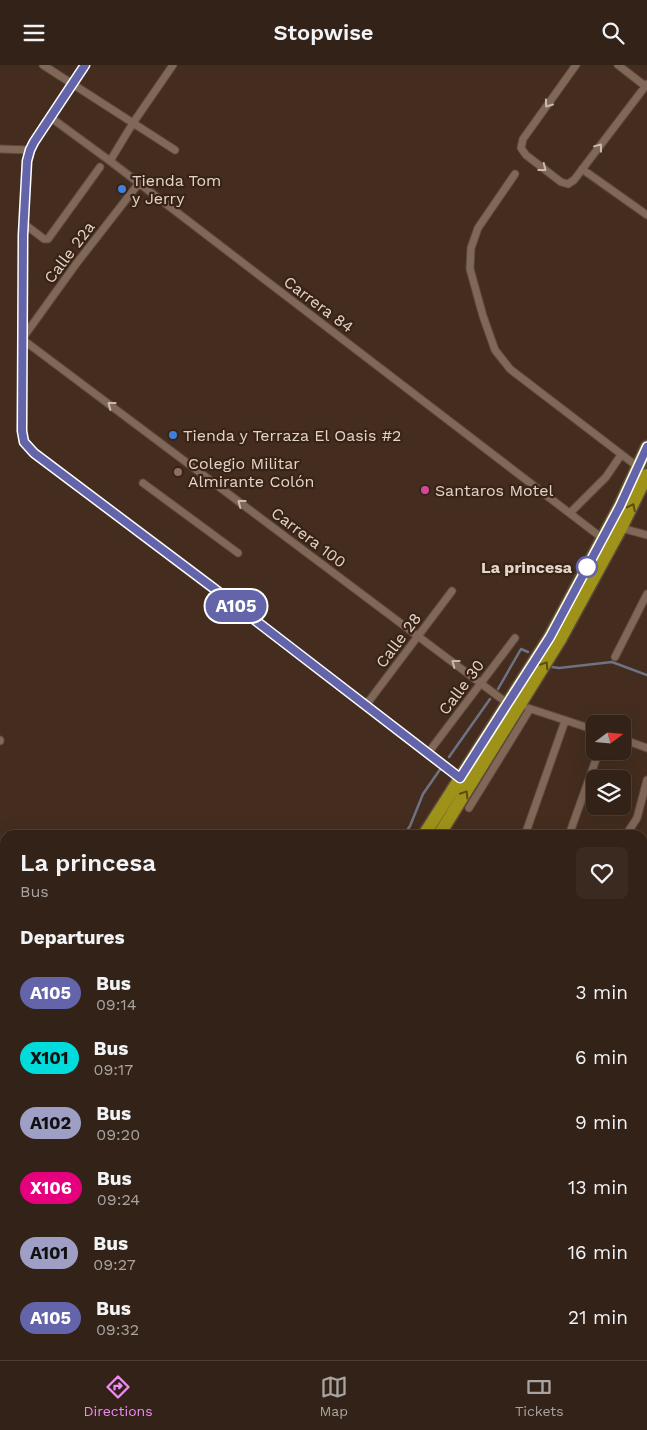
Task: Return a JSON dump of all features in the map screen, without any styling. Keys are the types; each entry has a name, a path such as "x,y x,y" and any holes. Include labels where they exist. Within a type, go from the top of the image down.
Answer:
{"highway":[{"path":"442,830 562,639 621,528 643,471 647,447"},
{"path":"427,830 460,778 519,706 550,637 602,538 643,471"}],"street":[{"path":"43,65 175,150"},
{"path":"86,65 50,117 30,150 27,161 23,223 22,431 24,442 34,453 460,778"},
{"path":"110,161 133,123 173,65"},
{"path":"576,65 523,139 520,148 526,155 561,182 568,184 574,180 646,85 618,65"},
{"name":"Carrera 84","path":"50,117 602,538"},
{"path":"0,149 30,150"},
{"path":"23,223 44,239 48,239 100,167"},
{"path":"582,169 647,215"},
{"path":"515,174 478,228 471,248 470,269 495,350 510,369 643,471"},
{"name":"Calle 22a","path":"22,339 76,264 139,183"},
{"name":"Carrera 100","path":"22,339 482,683 519,706 586,727"},
{"path":"570,513 606,477 621,455"},
{"path":"143,483 238,553"},
{"path":"621,528 647,535"},
{"name":"Calle 28","path":"366,705 452,591"},
{"path":"615,657 647,594"},
{"name":"Calle 30","path":"428,753 515,638"},
{"path":"469,808 519,706"},
{"path":"527,830 565,721"},
{"path":"631,742 647,747"},
{"path":"571,830 596,760"},
{"path":"629,830 637,818 647,780"}],"waterway":[{"path":"498,689 521,649 528,652"},
{"path":"552,667 559,668 612,662 647,675"},
{"path":"449,757 490,699"},
{"path":"407,830 423,794 441,768"}],"bus line":[{"name":"A105","path":"85,65 34,142 27,161 23,235 21,387 24,442 34,453 460,778 550,637 620,506 647,447"}],"place":[{"name":"Tienda Tom y Jerry","path":"122,189"},
{"name":"Tienda y Terraza El Oasis #2","path":"173,435"},
{"name":"Colegio Militar Almirante Colón","path":"178,472"},
{"name":"Santaros Motel","path":"425,490"},
{"name":"La princesa","path":"587,567"}]}
